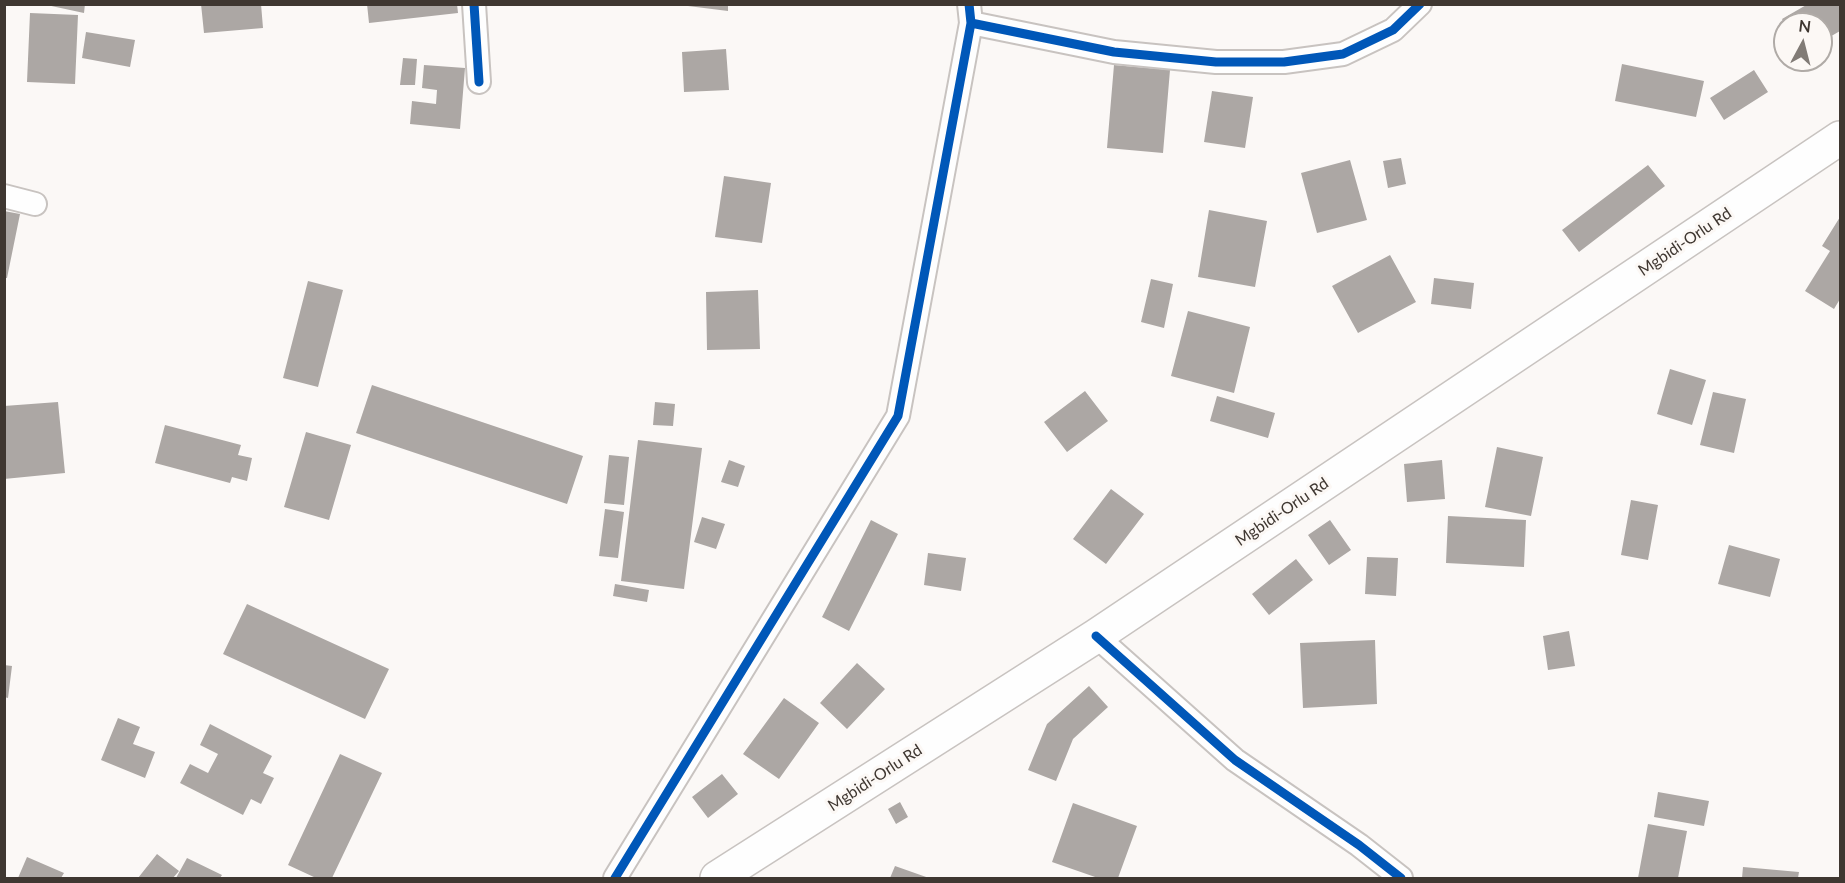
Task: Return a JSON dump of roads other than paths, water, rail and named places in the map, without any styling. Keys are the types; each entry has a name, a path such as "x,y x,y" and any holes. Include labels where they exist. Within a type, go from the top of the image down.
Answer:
{"main road":[{"name":"Mgbidi-Orlu Rd","path":"717,879 1096,636 1840,138"}],"street":[{"path":"474,4 479,82"},
{"path":"615,879 898,416 970,14 1114,52 1216,62 1284,62 1343,54 1393,30 1420,4"},
{"path":"4,196 35,204"},
{"path":"1096,636 1234,760 1359,845 1401,879"}]}
